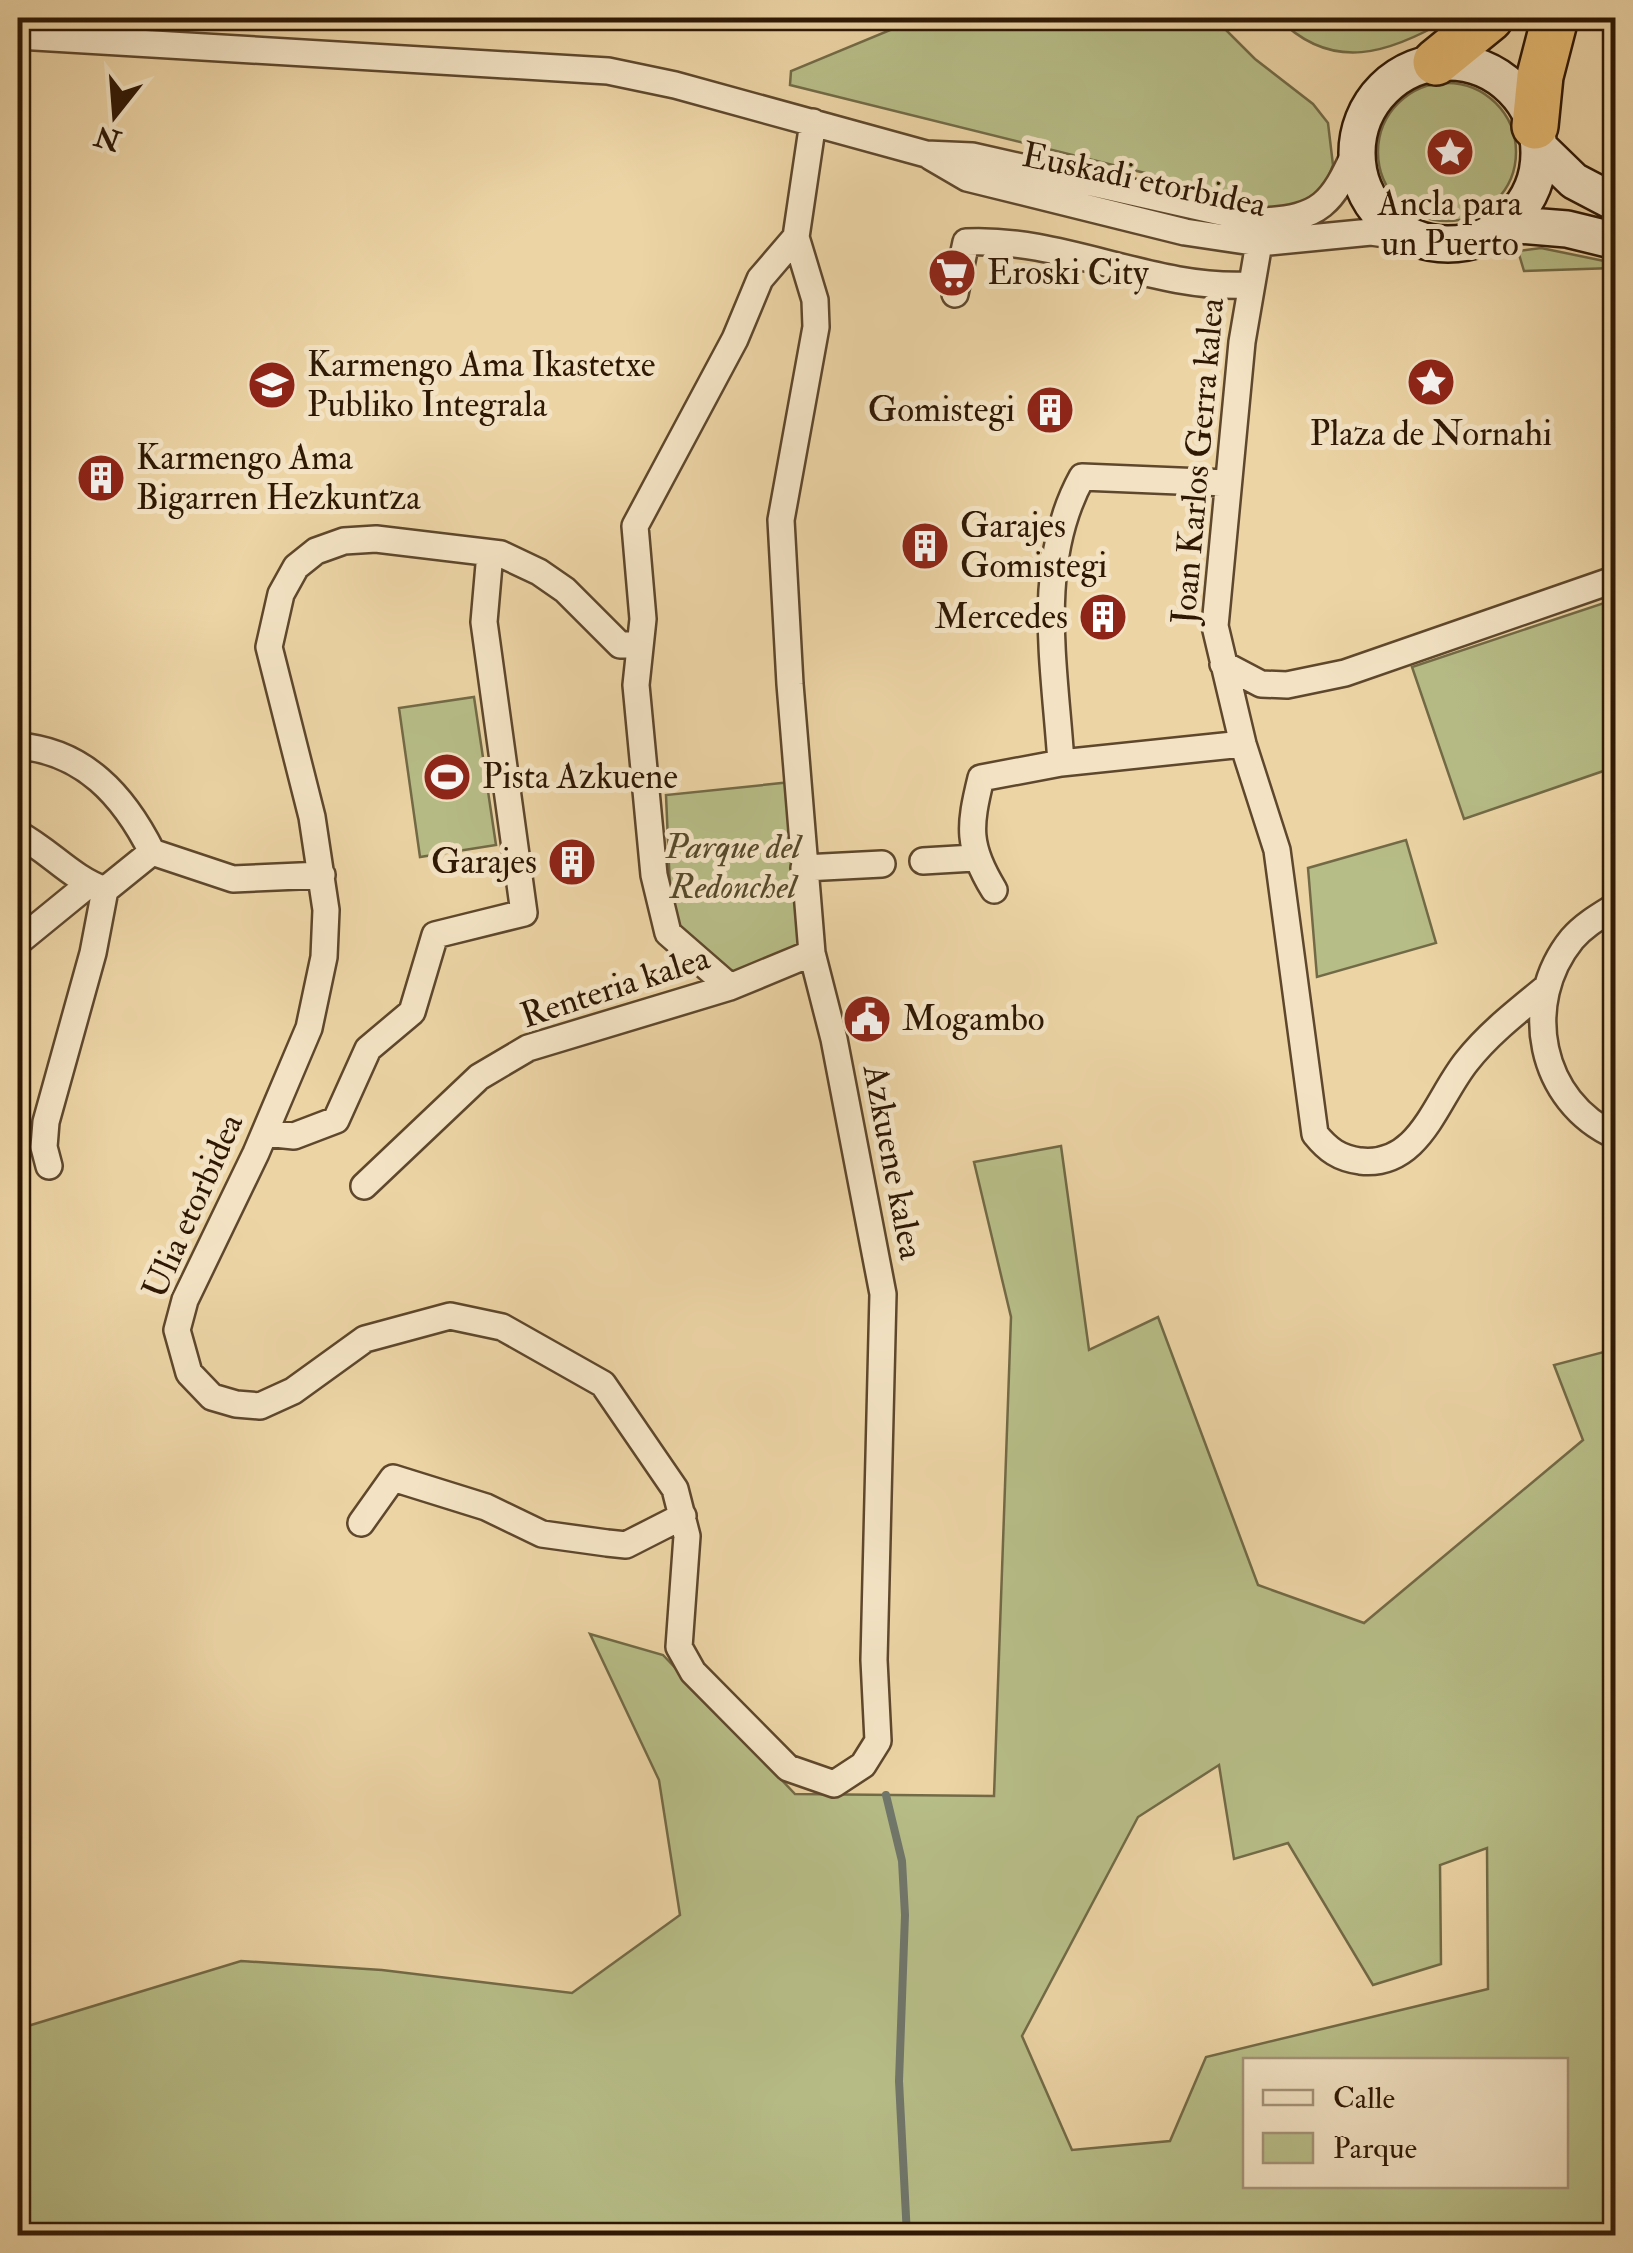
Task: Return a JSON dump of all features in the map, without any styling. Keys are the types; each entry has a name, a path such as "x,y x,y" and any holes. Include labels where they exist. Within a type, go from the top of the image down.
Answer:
{"highway":[{"path":"1436,62 1490,18"},
{"path":"1537,136 1540,76 1555,18"}],"main road":[{"path":"1537,136 1535,181 1518,212 1505,224 1464,242 1414,238 1390,223 1372,203 1360,178 1356,150 1365,113 1378,93 1395,78 1436,62 1462,62 1508,83 1537,136 1574,181 1616,203"},
{"path":"1505,224 1568,229 1616,242"}],"street":[{"name":"Euskadi etorbidea","path":"18,36 608,71 926,154 972,156 1260,220 1295,219 1318,210 1338,192 1356,150"},
{"path":"730,987 668,934 654,875 636,685 643,619 635,526 735,339 760,279 796,237 813,122"},
{"name":"Euskadi etorbidea","path":"926,154 967,178 1185,232 1259,243 1371,232 1414,238"},
{"name":"Azkuene kalea","path":"796,237 815,300 816,327 781,520 804,868 812,953 834,1039 883,1294 874,1660 878,1741 863,1765 834,1784"},
{"path":"955,294 966,242 1009,240 1170,276 1227,286 1248,285"},
{"name":"Joan Karlos Gerra kalea","path":"1259,243 1248,285 1215,589 1215,626 1243,744 1277,850 1294,960 1308,1111 1315,1134 1327,1149 1345,1159 1372,1162 1399,1155 1424,1131 1467,1061 1547,987"},
{"path":"760,279 775,272 791,276 815,300"},
{"path":"1061,763 1050,576 1063,510 1082,477 1228,483"},
{"name":"Ulia etorbidea","path":"640,646 620,645 565,590 539,572 490,552 376,539 344,541 316,551 296,567 281,594 270,647 312,817 322,875 326,910 320,983 308,1028 265,1132 185,1300 177,1330 189,1373 212,1397 260,1406 293,1391 365,1339 414,1322 450,1316 502,1327 603,1384 676,1489 687,1536 679,1647 788,1768 834,1784"},
{"path":"265,1132 294,1136 336,1120 368,1050 412,1012 435,934 524,914 484,622 490,552"},
{"path":"1222,664 1260,684 1286,685 1345,673 1616,579"},
{"path":"994,890 974,858 970,820 981,778 1061,763 1243,744"},
{"path":"18,746 42,748 78,763 108,786 132,812 152,852 234,880 322,875"},
{"path":"18,834 97,887"},
{"path":"18,942 152,852"},
{"path":"923,861 974,858"},
{"path":"804,868 882,864"},
{"path":"49,1166 46,1122 93,953 97,887"},
{"path":"1616,906 1574,936 1547,987 1542,1033 1555,1080 1585,1119 1616,1136"},
{"name":"Renteria kalea","path":"364,1186 479,1077 545,1033 730,987 812,953"},
{"path":"361,1522 393,1478 486,1507 542,1534 607,1543 626,1545 683,1516"}],"green space":[{"path":"919,18 1214,18 1255,59 1313,104 1328,123 1333,165 1324,188 1305,205 1281,213 1187,199 1157,176 790,85 791,71"},
{"path":"1278,18 1450,18 1383,48 1340,52 1298,35"},
{"path":"1447,83 1473,88 1496,103 1511,126 1516,152 1511,178 1496,201 1473,216 1447,221 1421,216 1398,201 1383,178 1378,152 1383,126 1398,103 1421,88"},
{"path":"1541,248 1614,263 1613,268 1524,271 1518,251"},
{"path":"1604,603 1615,638 1615,767 1464,819 1412,667"},
{"path":"474,697 496,845 420,857 399,708"},
{"name":"Parque del Redonchel","path":"792,782 804,948 730,980 679,932 670,889 666,795"},
{"path":"1406,840 1436,943 1317,977 1308,868"},
{"path":"1061,1146 1089,1350 1158,1317 1258,1585 1364,1623 1583,1440 1554,1365 1615,1349 1615,2235 18,2236 18,2029 241,1961 382,1970 572,1993 680,1915 659,1780 590,1634 663,1655 795,1794 994,1796 1011,1317 974,1162","holes":["1219,1765 1234,1859 1288,1843 1373,1985 1441,1964 1440,1865 1487,1848 1488,1989 1206,2057 1170,2141 1072,2150 1022,2036 1138,1817"]}],"waterway":[{"path":"886,1795 902,1861 905,1915 899,2081 907,2236"}],"place":[{"name":"Ancla para un Puerto","path":"1450,152"},
{"name":"Eroski City","path":"952,273"},
{"name":"Plaza de Nornahi","path":"1431,382"},
{"name":"Karmengo Ama Ikastetxe Publiko Integrala","path":"272,385"},
{"name":"Gomistegi","path":"1050,410"},
{"name":"Karmengo Ama Bigarren Hezkuntza","path":"101,478"},
{"name":"Garajes Gomistegi","path":"925,546"},
{"name":"Mercedes","path":"1103,617"},
{"name":"Pista Azkuene","path":"447,777"},
{"name":"Garajes","path":"572,862"},
{"name":"Mogambo","path":"867,1019"}]}
